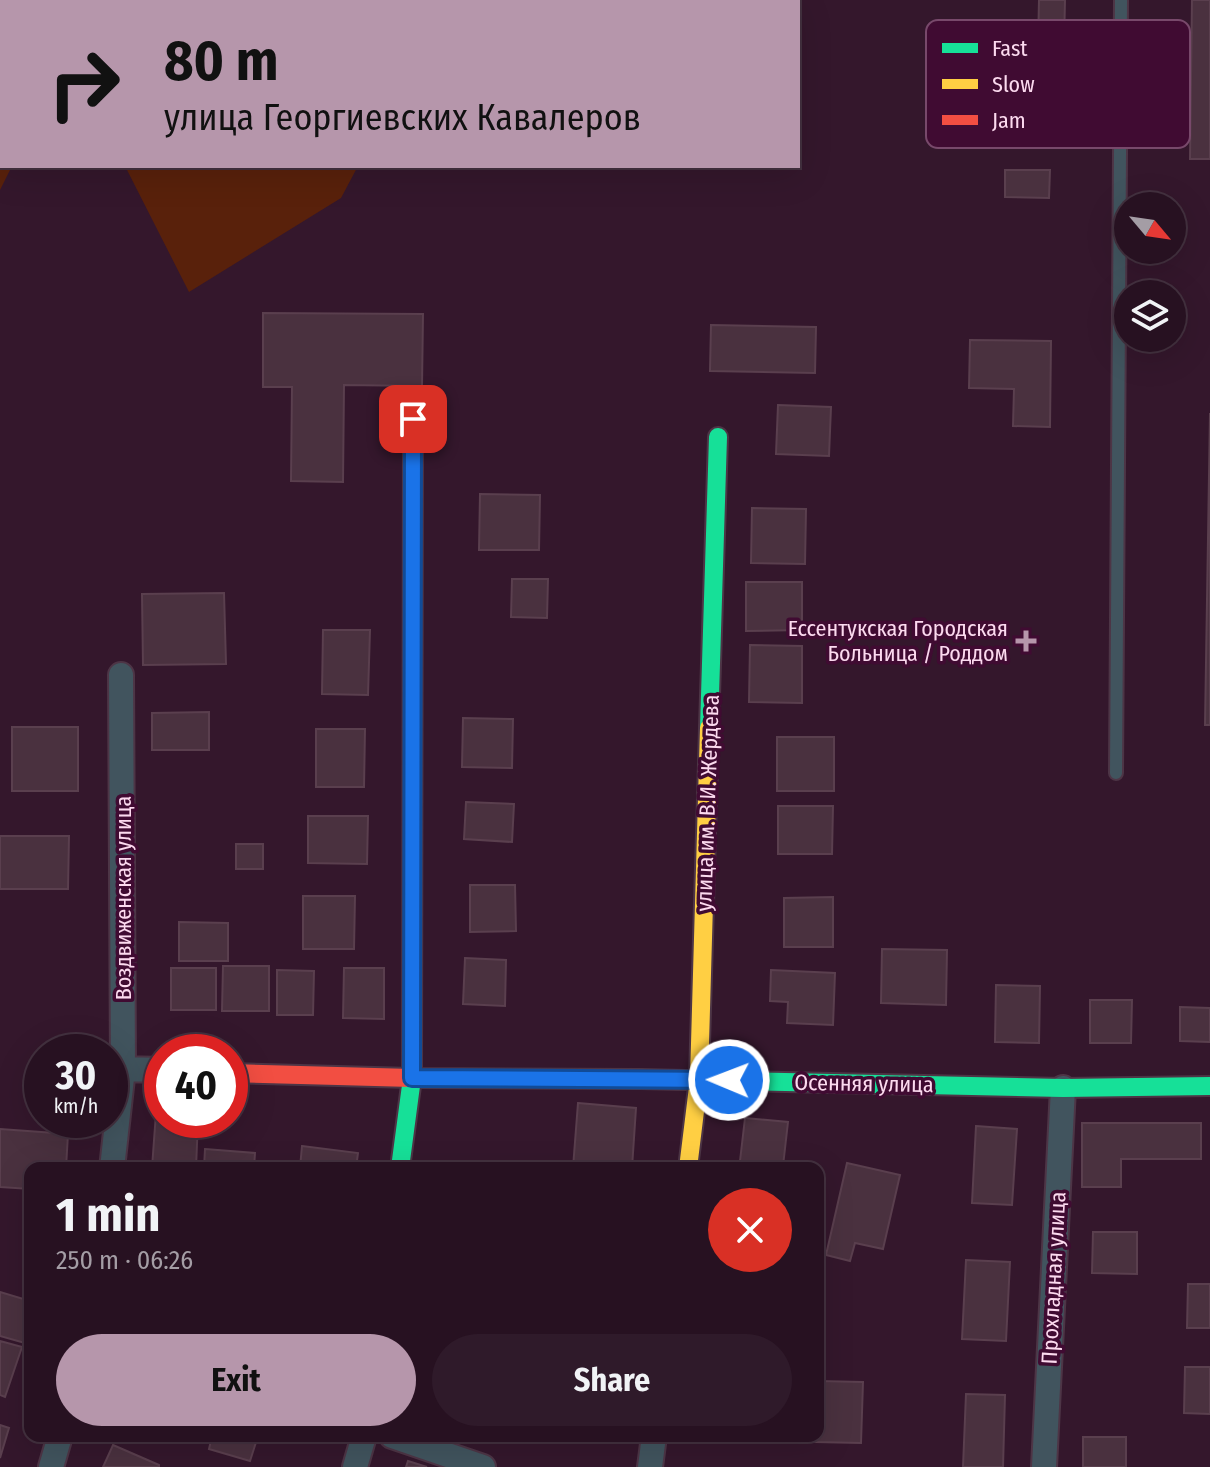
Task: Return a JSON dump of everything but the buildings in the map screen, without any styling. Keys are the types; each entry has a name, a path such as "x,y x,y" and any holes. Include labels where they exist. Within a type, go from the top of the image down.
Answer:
{"street":[{"path":"401,1162 412,1078 413,419"},
{"name":"улица им. В.И. Жердева","path":"689,1162 699,1079 718,437"},
{"name":"Воздвиженская улица","path":"121,675 123,1034"},
{"name":"Осенняя улица","path":"248,1073 412,1078 699,1079 1063,1088 1210,1086"},
{"name":"Прохладная улица","path":"1044,1467 1063,1088"},
{"name":"Воздвиженская улица","path":"113,1162 115,1138"},
{"path":"51,1467 58,1442"},
{"path":"355,1467 362,1442"},
{"path":"410,1442 483,1467"},
{"path":"650,1467 653,1442"}],"lane":[{"path":"1121,0 1121,20"},
{"path":"1116,773 1120,148"}],"shaded area":[{"path":"0,168 11,168 0,190"},
{"path":"126,168 357,168 341,198 189,292"}],"traffic: fast":[{"path":"401,1162 412,1078 413,419"},
{"path":"709,728 718,437"},
{"path":"640,1079 1063,1088 1210,1086"}],"traffic: slow":[{"path":"689,1162 699,1079 709,728"}],"traffic: jam":[{"path":"248,1073 640,1079"}],"place":[{"name":"Ессентукская Городская Больница / Роддом","path":"1026,641"}],"route":[{"path":"413,419 412,1078 729,1080"}]}
